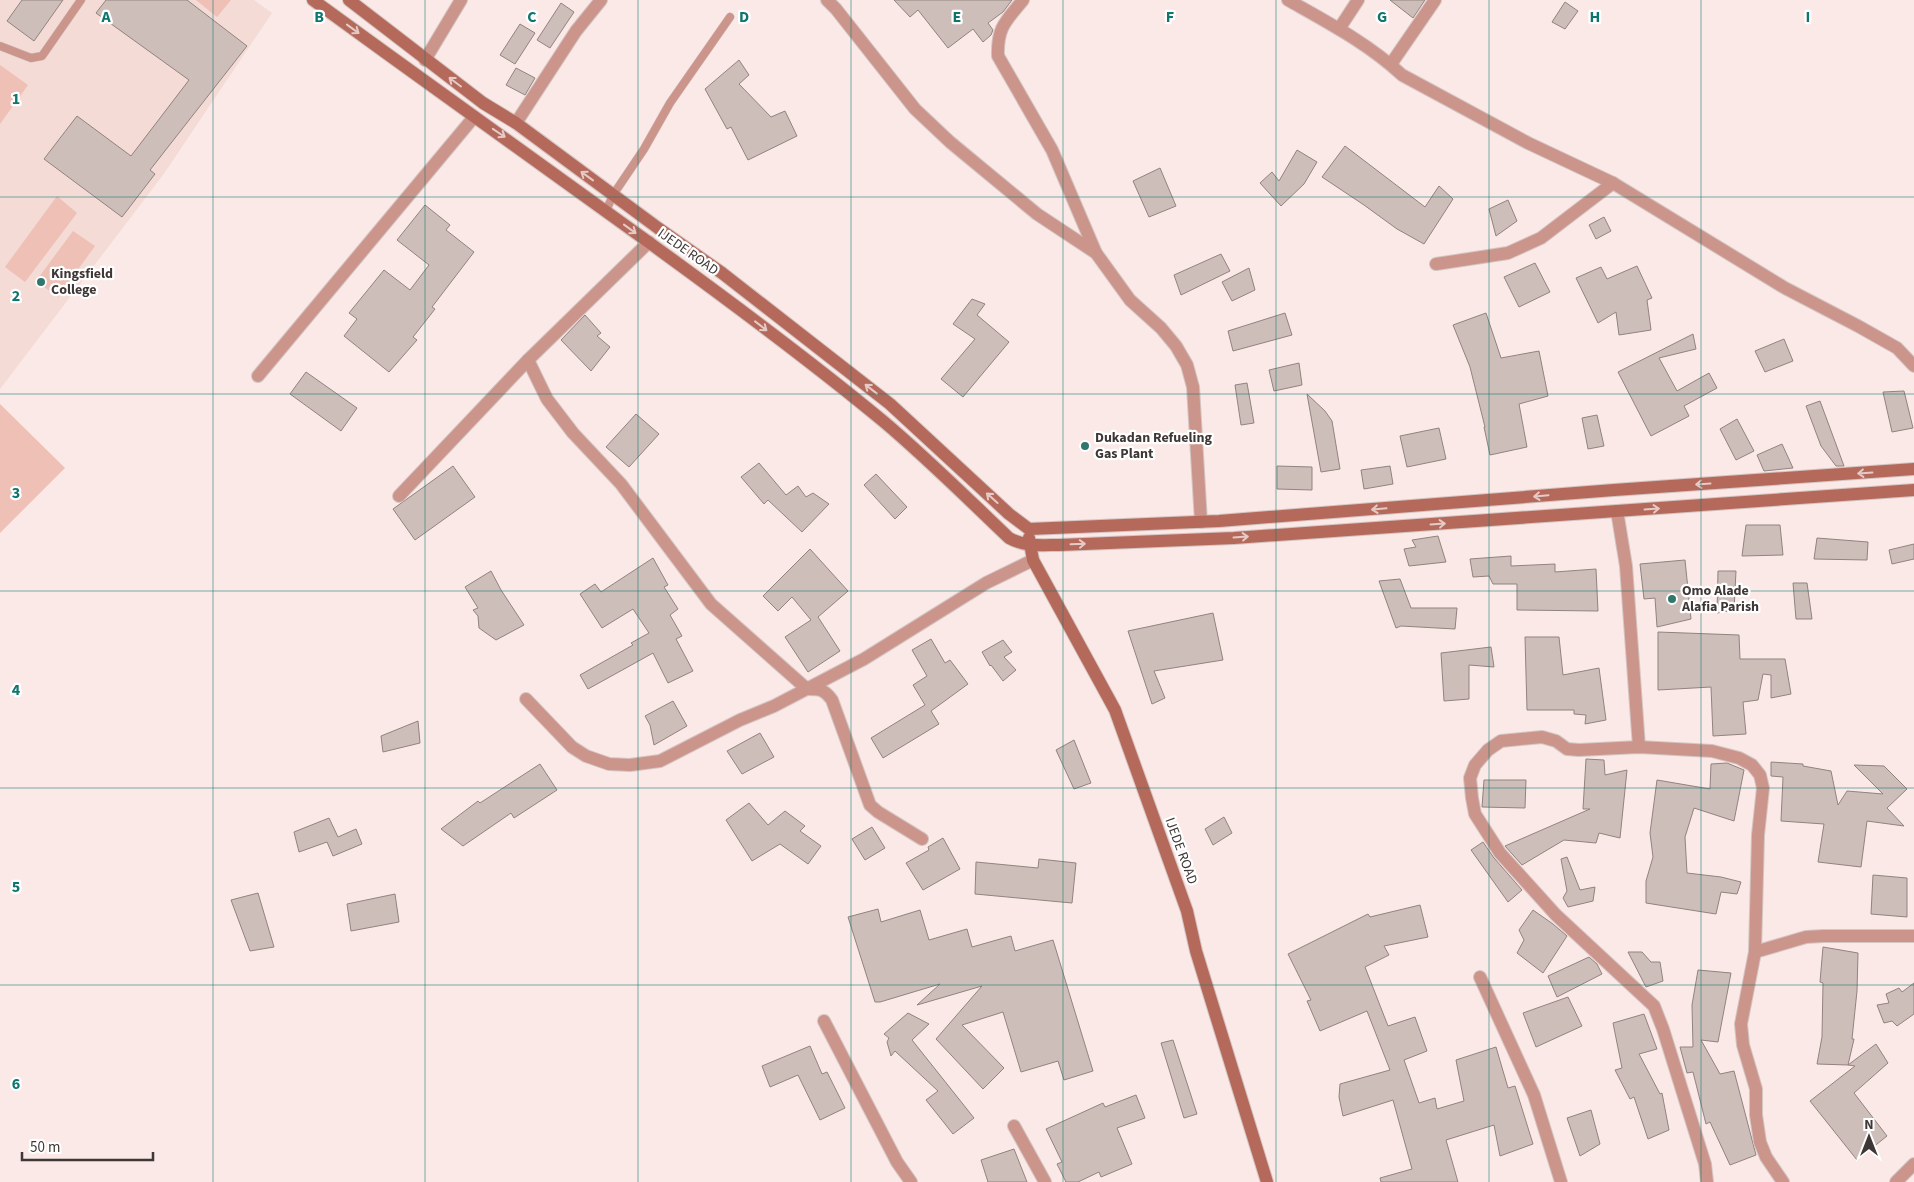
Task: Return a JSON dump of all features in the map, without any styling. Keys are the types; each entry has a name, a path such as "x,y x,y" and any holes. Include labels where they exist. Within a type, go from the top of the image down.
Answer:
{"main road":[{"name":"IJEDE ROAD","path":"313,0 715,289 882,420 1009,538 1030,545"},
{"name":"IJEDE ROAD","path":"349,0 483,103 516,123 722,272 890,404 1009,514 1029,529 1033,560 1115,710 1187,911 1196,950 1268,1182"},
{"path":"1029,529 1201,522 1914,469"},
{"path":"1030,545 1234,538 1914,490"}],"street":[{"path":"425,60 461,0"},
{"path":"516,123 576,31 601,0"},
{"path":"827,0 916,109 950,142 1036,214 1096,253"},
{"path":"1023,0 1004,24 998,38 998,56 1052,150 1096,253 1130,300 1161,328 1176,346 1187,365 1193,387 1201,522"},
{"path":"1288,0 1340,29 1392,64 1402,74 1519,139 1613,184 1784,288 1897,348 1914,366"},
{"path":"1340,29 1358,0"},
{"path":"1392,64 1435,0"},
{"path":"258,376 474,117"},
{"path":"1436,264 1508,253 1541,238 1613,184"},
{"path":"399,496 528,360 649,242"},
{"path":"528,360 547,398 573,433 621,484 711,604 807,689 821,689 826,692 832,700 870,806 922,839"},
{"path":"1618,511 1626,566 1639,747"},
{"path":"526,699 572,747 586,756 609,764 630,765 660,761 864,659 986,583 1033,560"},
{"path":"1707,1182 1705,1164 1654,1006 1556,915 1500,854 1475,814 1470,778 1475,765 1488,750 1501,741 1542,737 1556,741 1567,749 1579,750 1639,747 1712,750 1740,758 1752,765 1760,774 1763,788 1758,835 1755,952 1741,1024 1744,1045 1756,1089 1758,1136 1766,1157 1783,1182"},
{"path":"1755,952 1806,937 1914,936"},
{"path":"1480,977 1534,1095 1561,1182"},
{"path":"824,1021 897,1162 911,1182"},
{"path":"1014,1126 1045,1182"},
{"path":"1896,1182 1914,1164"}],"lane":[{"path":"0,46 31,58 42,56 81,0"},
{"path":"606,211 613,195 644,149 670,103 730,17"}],"shaded area":[{"name":"Kingsfield College","path":"0,0 254,0 272,13 163,175 0,389"},
{"path":"196,0 231,0 217,17"},
{"path":"0,65 28,85 0,124"},
{"path":"57,196 77,213 25,282 5,267"},
{"path":"73,231 95,246 58,297 36,281"},
{"path":"0,404 65,468 0,533"}],"building":[{"path":"22,0 63,0 34,41 7,21"},
{"path":"106,0 187,0 247,46 150,170 155,174 122,217 44,159 77,116 131,156 189,80 96,13"},
{"path":"894,0 1012,0 1003,12 988,23 993,30 991,35 983,42 973,29 948,48 918,10 910,17"},
{"path":"1390,0 1425,0 1413,18"},
{"path":"1565,2 1578,11 1565,29 1552,22"},
{"path":"561,3 574,12 550,48 537,40"},
{"path":"520,24 535,33 515,64 500,55"},
{"path":"739,60 749,75 739,84 771,117 785,111 797,136 748,160 731,127 727,129 705,89"},
{"path":"516,68 535,78 525,95 506,85"},
{"path":"1345,146 1425,207 1439,186 1453,199 1424,244 1397,229 1322,177"},
{"path":"1297,150 1317,162 1304,184 1281,206 1260,183 1272,172 1279,181"},
{"path":"1160,168 1176,206 1149,217 1133,181"},
{"path":"1508,200 1517,221 1496,236 1489,209"},
{"path":"425,205 450,225 446,230 474,252 432,307 435,309 413,337 417,340 389,372 344,336 357,319 349,313 384,270 410,290 429,265 397,240"},
{"path":"1604,217 1611,231 1596,239 1589,225"},
{"path":"1221,254 1230,271 1181,295 1174,275"},
{"path":"1535,263 1550,292 1519,307 1504,277"},
{"path":"1637,266 1652,298 1647,300 1651,330 1619,335 1616,312 1598,323 1576,278 1601,267 1607,279"},
{"path":"1249,268 1255,290 1232,301 1222,282"},
{"path":"972,299 985,304 977,315 1009,342 963,397 941,379 975,339 953,324"},
{"path":"1285,313 1292,335 1233,351 1228,331"},
{"path":"1486,313 1501,358 1539,351 1548,396 1519,404 1527,447 1490,455 1470,367 1453,325"},
{"path":"585,315 601,333 597,336 610,347 591,371 561,340"},
{"path":"1693,334 1696,349 1659,358 1677,391 1709,373 1717,388 1684,406 1689,416 1651,436 1618,372"},
{"path":"1784,339 1793,361 1765,372 1755,351"},
{"path":"1299,363 1302,385 1274,391 1269,370"},
{"path":"306,372 357,408 341,431 290,394"},
{"path":"1247,383 1254,423 1241,425 1235,385"},
{"path":"1904,391 1913,428 1892,432 1883,392"},
{"path":"1307,394 1325,411 1332,421 1340,469 1321,472"},
{"path":"1820,401 1844,466 1836,466 1821,446 1806,406"},
{"path":"636,414 659,434 629,467 606,447"},
{"path":"1597,415 1604,446 1588,449 1582,418"},
{"path":"1737,419 1754,451 1736,460 1720,429"},
{"path":"1439,428 1446,459 1407,467 1400,436"},
{"path":"1782,444 1793,468 1764,471 1757,455"},
{"path":"759,463 786,495 798,486 806,497 813,493 829,504 802,532 768,500 764,504 741,477"},
{"path":"453,466 475,497 415,540 393,509"},
{"path":"1277,466 1312,467 1312,490 1277,489"},
{"path":"1390,466 1393,484 1364,489 1361,470"},
{"path":"876,474 907,507 895,519 864,485"},
{"path":"1746,525 1780,525 1783,555 1742,556"},
{"path":"1438,536 1446,562 1409,566 1404,549 1416,547 1412,540"},
{"path":"1817,538 1868,542 1867,560 1814,559"},
{"path":"1914,544 1914,559 1892,564 1889,550"},
{"path":"810,549 848,591 818,617 840,651 808,672 785,637 811,620 792,597 778,611 763,596"},
{"path":"1511,556 1511,566 1555,564 1555,572 1596,569 1598,611 1517,610 1517,584 1493,584 1489,576 1473,577 1470,559"},
{"path":"653,558 668,585 664,587 678,609 670,615 682,636 676,639 693,671 668,683 653,653 588,689 580,675 633,645 631,643 649,633 633,609 602,628 580,594 595,584 601,592"},
{"name":"Omo Alade Alafia Parish","path":"1685,560 1691,619 1657,627 1655,598 1644,599 1640,564"},
{"path":"491,571 524,625 496,640 479,628 478,616 473,610 478,608 465,587"},
{"path":"1718,571 1736,571 1734,610 1717,613"},
{"path":"1400,579 1411,608 1457,608 1455,629 1401,626 1396,628 1379,581"},
{"path":"1793,583 1807,583 1812,619 1796,619"},
{"path":"1213,613 1223,660 1154,671 1165,698 1152,704 1128,631"},
{"path":"1658,632 1739,635 1740,659 1785,659 1791,694 1771,698 1771,675 1763,674 1758,700 1743,702 1746,734 1713,736 1711,687 1658,690"},
{"path":"1525,637 1559,637 1563,675 1599,668 1606,720 1585,724 1586,715 1574,714 1574,710 1527,710"},
{"path":"931,639 945,663 950,660 968,684 931,711 939,724 883,758 871,738 925,705 913,685 927,676 912,650"},
{"path":"1003,640 1012,652 1004,657 1016,670 1003,681 990,666 982,652"},
{"path":"1491,647 1494,667 1469,665 1469,699 1444,701 1441,653"},
{"path":"673,701 687,726 654,745 650,725 645,716"},
{"path":"418,721 420,743 383,752 381,736"},
{"path":"760,733 774,757 742,774 727,751"},
{"path":"1074,740 1091,783 1074,789 1056,750"},
{"path":"1586,759 1604,760 1605,775 1627,770 1620,838 1599,833 1596,843 1564,840 1522,865 1505,846 1590,809 1583,809"},
{"path":"1771,762 1803,764 1803,766 1831,771 1838,805 1847,791 1883,794 1854,765 1884,766 1907,789 1887,808 1904,826 1867,821 1861,867 1818,862 1824,824 1781,821 1783,777 1771,776"},
{"path":"1727,763 1744,770 1734,821 1694,808 1685,837 1687,873 1721,877 1741,882 1737,894 1721,892 1716,914 1646,903 1646,881 1653,857 1650,833 1657,780 1710,789 1711,764"},
{"path":"540,764 557,790 514,818 511,813 463,846 441,829 478,801 480,803"},
{"path":"1484,780 1526,780 1525,808 1482,807"},
{"path":"749,803 768,825 785,811 805,826 800,831 821,846 808,864 780,844 752,861 726,820"},
{"path":"1224,817 1232,833 1213,845 1205,829"},
{"path":"329,818 338,837 356,829 362,844 333,856 327,842 299,852 294,832"},
{"path":"872,827 885,848 865,860 852,839"},
{"path":"943,838 960,869 923,890 906,863 929,850 928,847"},
{"path":"1483,842 1494,858 1522,890 1508,902 1471,850"},
{"path":"1567,857 1580,890 1595,887 1593,901 1568,907 1563,898 1567,891 1561,859"},
{"path":"1039,859 1076,863 1072,903 975,894 976,862 1038,868"},
{"path":"1873,875 1907,878 1907,917 1871,914"},
{"path":"258,893 274,947 250,951 231,900"},
{"path":"395,894 399,922 351,931 347,904"},
{"path":"1420,905 1428,937 1384,946 1389,955 1365,967 1388,1026 1415,1017 1427,1051 1404,1060 1419,1103 1435,1098 1437,1109 1464,1101 1456,1060 1496,1047 1508,1088 1515,1086 1533,1144 1500,1156 1494,1125 1446,1140 1458,1182 1381,1182 1380,1178 1412,1169 1393,1100 1343,1116 1339,1097 1340,1084 1390,1070 1367,1011 1320,1031 1307,1001 1311,1000 1288,954 1368,914 1370,917"},
{"path":"878,909 881,922 920,910 929,940 967,929 972,947 1011,936 1015,951 1053,940 1093,1071 1064,1080 1058,1061 1021,1072 1003,1012 962,1025 1004,1068 983,1089 936,1039 982,986 917,1005 940,984 875,1002 848,917"},
{"path":"1533,910 1567,936 1543,973 1517,953 1524,940 1519,930"},
{"path":"1823,947 1858,953 1857,991 1852,1039 1854,1039 1848,1065 1817,1064 1822,1037 1823,983 1820,982"},
{"path":"1628,952 1642,952 1651,962 1660,962 1663,981 1646,987"},
{"path":"1589,957 1597,964 1602,974 1557,997 1548,976"},
{"path":"1698,970 1731,973 1718,1042 1701,1040 1720,1074 1734,1071 1756,1155 1730,1165 1710,1122 1706,1124 1693,1072 1687,1073 1680,1047 1693,1047 1692,1005"},
{"path":"1914,983 1914,1014 1897,1026 1892,1021 1884,1023 1877,1005 1889,1003 1886,994 1899,988 1902,992"},
{"path":"1568,997 1582,1026 1536,1047 1523,1013"},
{"path":"908,1013 929,1024 912,1040 974,1118 953,1134 926,1100 938,1091 895,1051 891,1056 887,1042 889,1038 884,1034"},
{"path":"1644,1014 1657,1049 1639,1054 1660,1094 1662,1093 1669,1130 1648,1139 1634,1097 1630,1099 1615,1070 1622,1068 1613,1023"},
{"path":"1173,1040 1197,1114 1184,1118 1161,1043"},
{"path":"1876,1044 1888,1063 1854,1093 1887,1136 1857,1160 1810,1101 1855,1066 1848,1065"},
{"path":"810,1046 822,1074 827,1072 845,1108 820,1120 798,1075 770,1087 762,1066"},
{"path":"1136,1095 1145,1118 1117,1128 1132,1164 1101,1177 1099,1172 1078,1182 1066,1182 1057,1164 1062,1162 1046,1129 1103,1103 1105,1107"},
{"path":"1591,1110 1600,1144 1580,1156 1567,1118"},
{"path":"1014,1149 1027,1182 988,1182 981,1160"}],"place":[{"name":"Kingsfield College","path":"41,282"},
{"name":"Dukadan Refueling Gas Plant","path":"1085,446"},
{"name":"Omo Alade Alafia Parish","path":"1672,599"}]}
